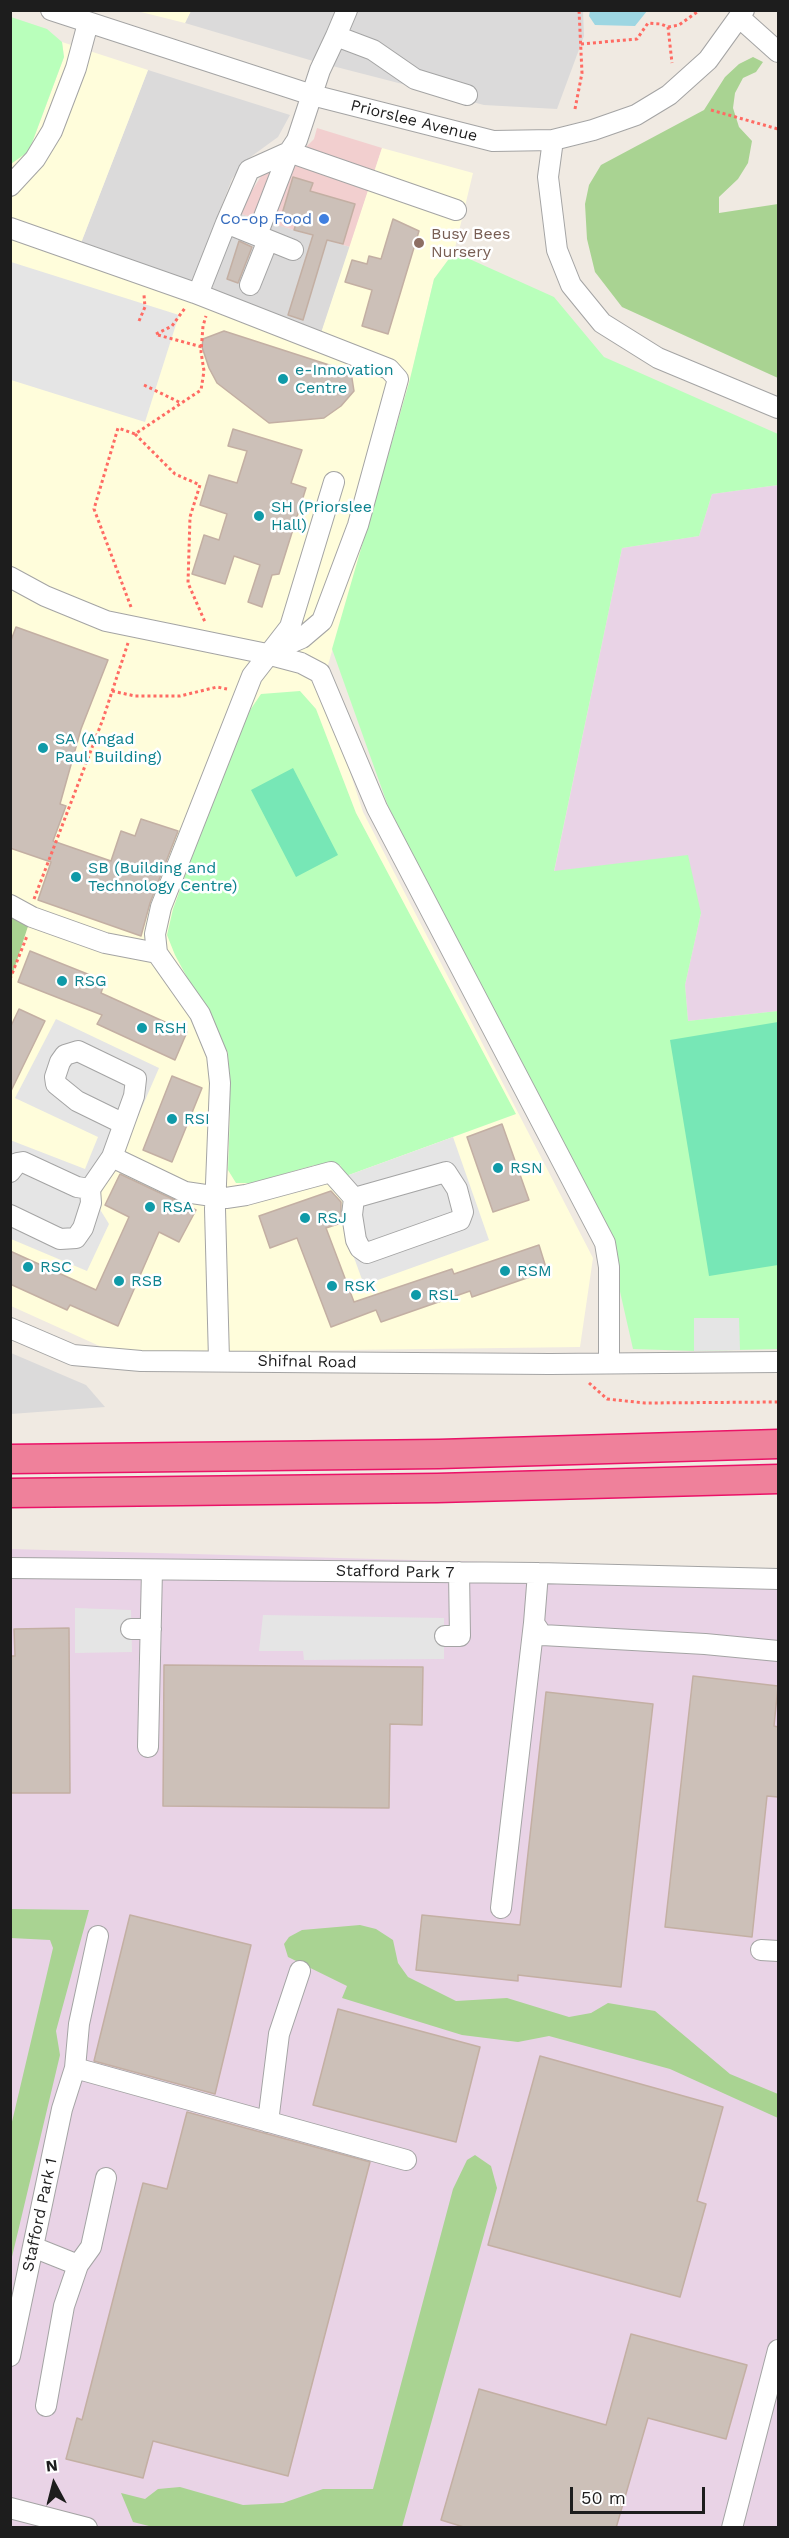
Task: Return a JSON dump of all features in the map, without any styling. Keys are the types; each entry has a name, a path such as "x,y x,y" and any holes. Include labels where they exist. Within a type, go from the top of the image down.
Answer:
{"highway":[{"path":"10,1459 440,1454 778,1444"},
{"path":"10,1493 437,1488 778,1479"}],"street":[{"name":"Priorslee Avenue","path":"51,10 312,95 493,141 553,140 593,130 636,115 669,95 708,60 742,14"},
{"path":"250,285 289,152 297,140 312,95 347,10"},
{"path":"742,14 778,52"},
{"path":"10,186 35,159 52,131 76,68 88,23"},
{"path":"336,36 373,50 414,78 467,95"},
{"path":"553,140 548,177 557,250 571,285 602,323 658,358 778,408"},
{"path":"194,299 249,170 289,152 456,210"},
{"path":"226,223 293,250"},
{"path":"10,228 151,278 194,299 389,369 398,379 358,525 322,621 302,638 267,654"},
{"path":"219,1360 216,1196 220,1083 217,1054 200,1014 157,953 154,934 161,907 252,676 290,627 334,482"},
{"path":"10,577 45,596 106,621 267,654 301,663 320,673 376,808 605,1243 609,1268 609,1363"},
{"path":"24,912 105,943 157,953"},
{"path":"10,1215 60,1239 76,1238 83,1228 91,1203 90,1189 112,1157 122,1123"},
{"path":"112,1157 185,1192 226,1198 246,1195 332,1172 354,1198 352,1215 356,1240 360,1248 367,1253 460,1220 464,1212 457,1189 446,1172 354,1198"},
{"path":"10,1172 17,1163 23,1162 77,1187 90,1189"},
{"name":"Shifnal Road","path":"10,1328 73,1355 141,1361 778,1362"},
{"name":"Stafford Park 7","path":"10,1568 538,1573 778,1579"},
{"path":"148,1747 141,1629 152,1570"},
{"path":"445,1636 460,1636 459,1572"},
{"path":"501,1908 538,1573"},
{"path":"534,1623 542,1635 705,1644 778,1651"},
{"name":"Stafford Park 1","path":"10,2356 62,2109 75,2068 79,2024 98,1936"},
{"path":"268,2122 279,2034 300,1971"},
{"path":"75,2068 406,2160"},
{"path":"46,2406 64,2306 78,2265 91,2247 106,2178"},
{"path":"33,2247 78,2265"},
{"path":"732,2528 778,2350"},
{"path":"10,2508 87,2528"}],"path":[{"path":"575,109 582,73 579,10"},
{"path":"581,44 637,39 648,23 668,27 679,25 700,10"},
{"path":"668,27 672,63"},
{"path":"711,110 778,129"},
{"path":"140,321 145,307 144,290 151,278"},
{"path":"194,299 172,326 156,334 202,347"},
{"path":"135,434 201,390 204,371 202,347 208,312"},
{"path":"144,385 181,403"},
{"path":"10,979 24,912 112,691 133,627 131,604 94,509 118,428 135,434 175,474 201,485 190,517 188,583 207,627"},
{"path":"112,691 135,696 180,696 217,687 227,689"},
{"path":"580,1378 590,1383 607,1399 645,1403 778,1401"}],"shaded area":[{"path":"191,10 583,10 584,36 557,109 484,105 313,61 185,23"},
{"path":"191,10 185,23 137,11"},
{"path":"62,42 148,70 81,243 321,333 382,148 473,173 454,252 434,279 411,376 322,686 363,812 593,1258 580,1347 115,1353 11,1306 10,164 29,151 64,57"},
{"path":"148,70 290,115 278,137 245,161 232,179 191,284 81,243"},
{"path":"317,128 382,148 350,247 238,213 263,173 302,151 314,139"},
{"path":"238,213 350,247 321,334 210,289"},
{"path":"11,262 179,315 145,422 11,380"},
{"path":"778,485 778,1011 688,1021 685,985 701,913 554,872 622,548 699,536 712,494"},
{"path":"56,1019 159,1068 127,1142 96,1203 109,1224 87,1271 11,1239 10,1140 85,1169 98,1137 15,1098"},
{"path":"453,1137 489,1240 364,1285 344,1230 363,1223 346,1176"},
{"path":"694,1318 739,1318 740,1350 694,1351"},
{"path":"11,1353 86,1385 105,1407 11,1414"},
{"path":"10,1549 778,1570 778,2527 11,2527"},
{"path":"75,1608 131,1610 132,1652 75,1653"},
{"path":"263,1615 444,1618 444,1659 304,1660 303,1651 259,1651"}],"green space":[{"path":"11,17 47,29 62,42 64,57 29,151 11,164"},
{"path":"753,57 763,62 756,72 743,78 735,93 733,108 739,127 752,141 748,163 738,179 719,197 719,213 778,204 778,378 622,307 595,272 587,239 585,204 589,185 601,165 704,110 725,77 739,64"},
{"path":"454,252 554,297 604,357 778,434 778,485 712,494 699,536 622,548 554,871 688,855 701,913 685,985 688,1021 778,1011 778,1349 694,1351 633,1349 609,1243 388,806 332,649 409,383 434,279"},
{"path":"300,691 316,709 356,813 516,1114 346,1176 340,1165 315,1165 252,1183 236,1183 228,1170 230,1115 228,1053 175,955 167,935 173,909 240,725 261,694"},
{"path":"293,768 338,855 296,877 251,790"},
{"path":"11,914 29,923 11,979"},
{"path":"778,1022 778,1265 709,1276 670,1040"},
{"path":"11,1909 89,1910 56,2031 60,2055 11,2261 11,2126 53,1948 50,1940 11,1938"},
{"path":"360,1925 376,1929 393,1940 398,1963 408,1977 456,2001 507,1998 569,2017 591,2013 608,2003 655,2011 730,2074 778,2094 778,2118 670,2069 549,2036 518,2042 462,2035 342,1998 347,1986 288,1957 284,1944 289,1937 302,1930"},
{"path":"475,2155 491,2166 497,2188 402,2527 157,2528 133,2522 121,2493 145,2499 158,2489 180,2487 243,2505 283,2503 323,2489 373,2489 453,2189 467,2160"}],"water":[{"path":"590,10 647,11 635,26 595,25 589,16"}],"building":[{"path":"293,177 313,183 310,191 355,204 343,244 327,240 303,320 288,315 313,235 294,230 298,218 282,214"},
{"path":"393,219 419,231 388,334 362,326 372,290 345,282 352,260 367,264 369,256 381,259"},
{"path":"239,241 252,247 238,283 227,279"},
{"name":"e-Innovation Centre","path":"224,331 351,372 354,391 341,406 324,418 269,423 217,383 209,368 202,347 203,339"},
{"name":"SH (Priorslee Hall)","path":"233,429 302,450 291,483 306,488 279,574 272,575 262,607 248,602 260,565 234,556 225,584 192,574 204,535 219,540 227,514 200,505 209,475 237,483 247,451 228,446"},
{"name":"SA (Angad Paul Building)","path":"16,627 108,660 81,729 60,804 66,806 53,841 111,861 121,831 135,836 141,819 178,831 150,903 141,936 38,900 51,862 10,848 10,643"},
{"path":"30,951 105,981 101,993 187,1032 175,1060 97,1024 102,1015 18,982"},
{"path":"19,1009 45,1021 10,1093 10,1028"},
{"name":"RSI","path":"172,1076 202,1088 172,1162 143,1150"},
{"name":"RSN","path":"502,1124 529,1200 493,1212 467,1137"},
{"path":"120,1174 196,1210 179,1242 159,1232 118,1326 70,1305 67,1310 10,1284 10,1251 96,1290 129,1217 105,1205"},
{"path":"331,1191 341,1202 341,1223 326,1228 354,1302 452,1269 454,1274 539,1245 547,1271 472,1297 470,1291 381,1322 376,1310 331,1327 297,1238 270,1248 259,1216"},
{"path":"69,1628 70,1793 10,1793 10,1656 15,1656 14,1629"},
{"path":"164,1665 423,1667 422,1725 390,1724 389,1808 163,1806"},
{"path":"693,1676 778,1686 774,1726 778,1727 778,1797 767,1796 752,1937 665,1927"},
{"path":"546,1692 653,1704 621,1987 518,1975 518,1981 416,1970 422,1915 520,1925"},
{"path":"130,1915 251,1945 215,2094 94,2061"},
{"path":"338,2009 480,2047 456,2142 313,2105"},
{"path":"540,2056 723,2107 697,2201 706,2204 680,2297 488,2245"},
{"path":"187,2112 370,2162 288,2476 153,2441 143,2478 66,2459 77,2418 82,2420 143,2183 167,2189"},
{"path":"631,2334 747,2365 726,2439 648,2418 616,2528 467,2528 441,2520 479,2389 606,2425"}],"place":[{"name":"Co-op Food","path":"324,219"},
{"name":"Busy Bees Nursery","path":"419,243"},
{"name":"e-Innovation Centre","path":"283,379"},
{"name":"SH (Priorslee Hall)","path":"259,516"},
{"name":"SA (Angad Paul Building)","path":"43,748"},
{"name":"SB (Building and Technology Centre)","path":"76,877"},
{"name":"RSG","path":"62,981"},
{"name":"RSH","path":"142,1028"},
{"name":"RSI","path":"172,1119"},
{"name":"RSN","path":"498,1168"},
{"name":"RSA","path":"150,1207"},
{"name":"RSJ","path":"305,1218"},
{"name":"RSC","path":"28,1267"},
{"name":"RSM","path":"505,1271"},
{"name":"RSB","path":"119,1281"},
{"name":"RSK","path":"332,1286"},
{"name":"RSL","path":"416,1295"}]}
